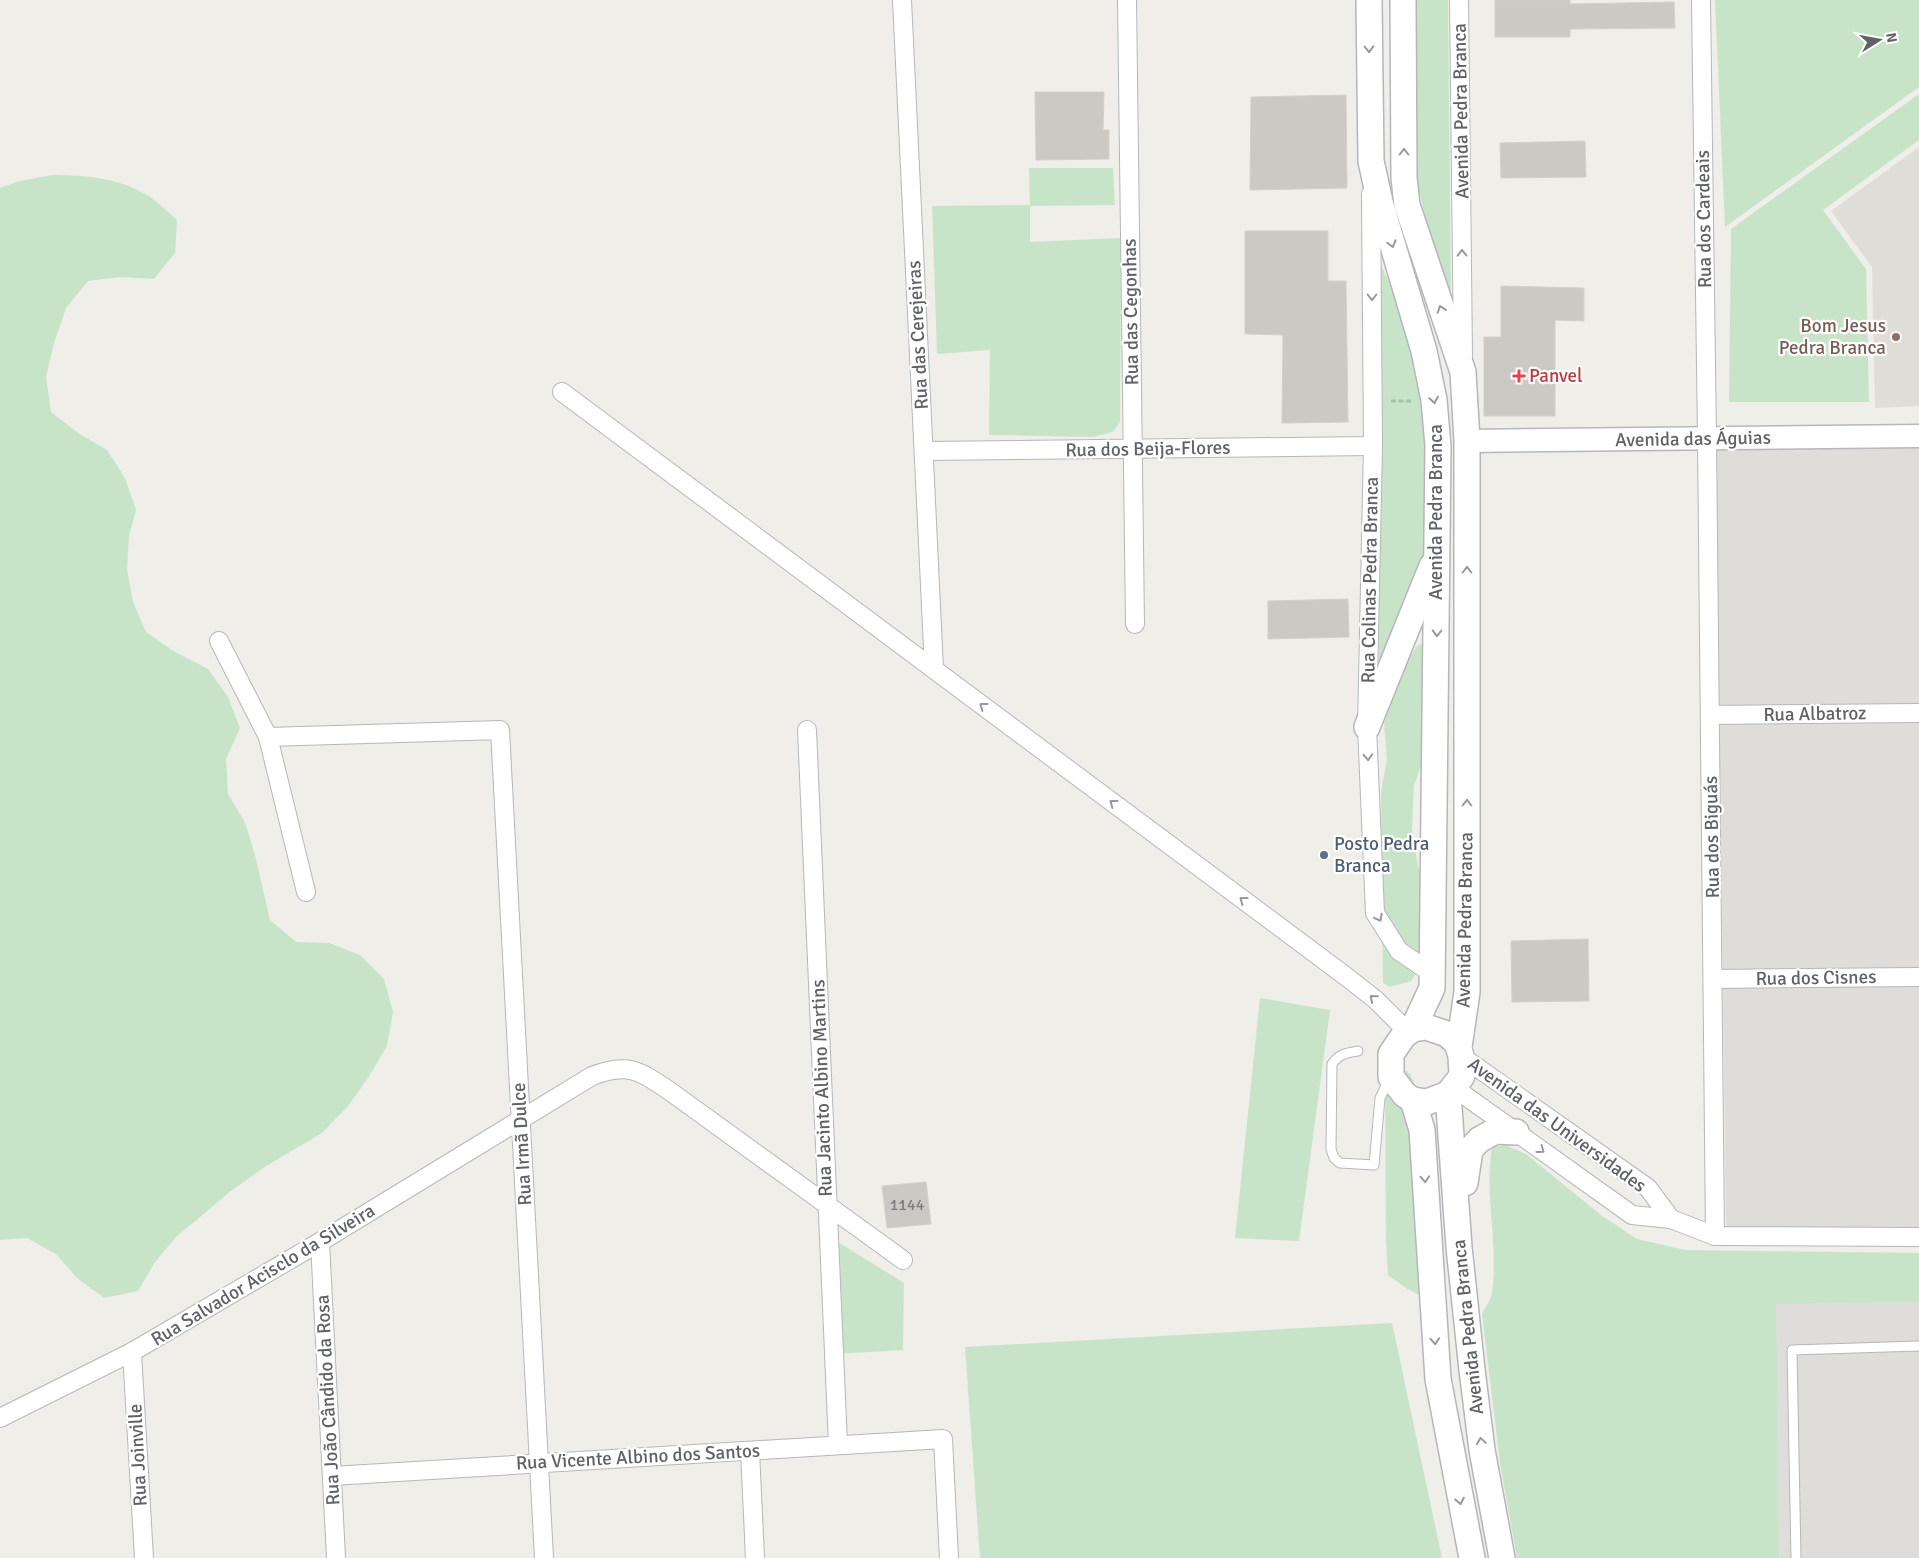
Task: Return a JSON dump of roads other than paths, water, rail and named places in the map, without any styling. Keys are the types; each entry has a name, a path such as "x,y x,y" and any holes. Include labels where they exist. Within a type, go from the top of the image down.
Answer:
{"main road":[{"name":"Avenida Pedra Branca","path":"1369,0 1371,161 1380,202 1424,351 1434,400 1438,446 1433,974 1432,988 1411,1030"},
{"name":"Avenida Pedra Branca","path":"1403,0 1404,178 1407,205 1463,372 1467,441 1467,992 1460,1052"},
{"path":"1367,728 1438,552"},
{"path":"1426,1027 1447,1034 1460,1052 1462,1076 1451,1091 1427,1102 1413,1100 1405,1095 1391,1077 1391,1054 1404,1035 1411,1030 1426,1027"},
{"name":"Avenida Pedra Branca","path":"1451,1091 1459,1247 1480,1434 1502,1558"},
{"name":"Avenida Pedra Branca","path":"1413,1100 1422,1130 1438,1379 1472,1558"},
{"path":"1459,1247 1470,1150 1479,1140 1495,1130 1516,1132"}],"street":[{"name":"Rua das Cerejeiras","path":"902,0 934,669"},
{"name":"Rua das Cegonhas","path":"1127,0 1135,624"},
{"name":"Avenida Pedra Branca","path":"1459,0 1463,372"},
{"name":"Rua dos Cardeais","path":"1701,0 1708,438"},
{"name":"Rua Colinas Pedra Branca","path":"1371,161 1373,446 1367,728 1375,913 1399,951 1433,974"},
{"path":"562,392 1348,978 1411,1030"},
{"name":"Avenida das Águias","path":"1467,441 1919,436"},
{"name":"Rua dos Biguás","path":"1708,438 1715,1236"},
{"name":"Rua dos Beija-Flores","path":"924,451 1373,446"},
{"path":"219,641 268,737 306,892"},
{"name":"Rua Albatroz","path":"1710,715 1919,713"},
{"name":"Rua Irmã Dulce","path":"268,737 500,730 544,1558"},
{"name":"Rua Jacinto Albino Martins","path":"807,730 838,1445"},
{"name":"Rua dos Cisnes","path":"1713,979 1919,977"},
{"name":"Avenida das Universidades","path":"1460,1052 1648,1188 1671,1220"},
{"name":"Rua Salvador Acisclo da Silveira","path":"0,1418 132,1352 320,1242 592,1076 620,1067 635,1071 671,1092 827,1207 903,1260"},
{"name":"Avenida das Universidades","path":"1451,1091 1516,1132 1632,1215 1671,1220 1715,1236 1919,1237"},
{"name":"Rua João Cândido da Rosa","path":"320,1242 336,1558"},
{"name":"Rua Joinville","path":"132,1352 144,1558"},
{"name":"Rua Vicente Albino dos Santos","path":"332,1476 943,1439 949,1558"},
{"path":"750,1450 755,1558"}],"lane":[{"path":"1358,1051 1344,1053 1336,1057 1332,1064 1331,1149 1334,1158 1340,1163 1374,1165 1380,1098 1391,1077"},
{"path":"1796,1558 1792,1350 1919,1346"}],"place":[{"name":"Bom Jesus Pedra Branca","path":"1896,337"},
{"name":"Panvel","path":"1519,376"},
{"name":"Posto Pedra Branca","path":"1324,855"}]}
